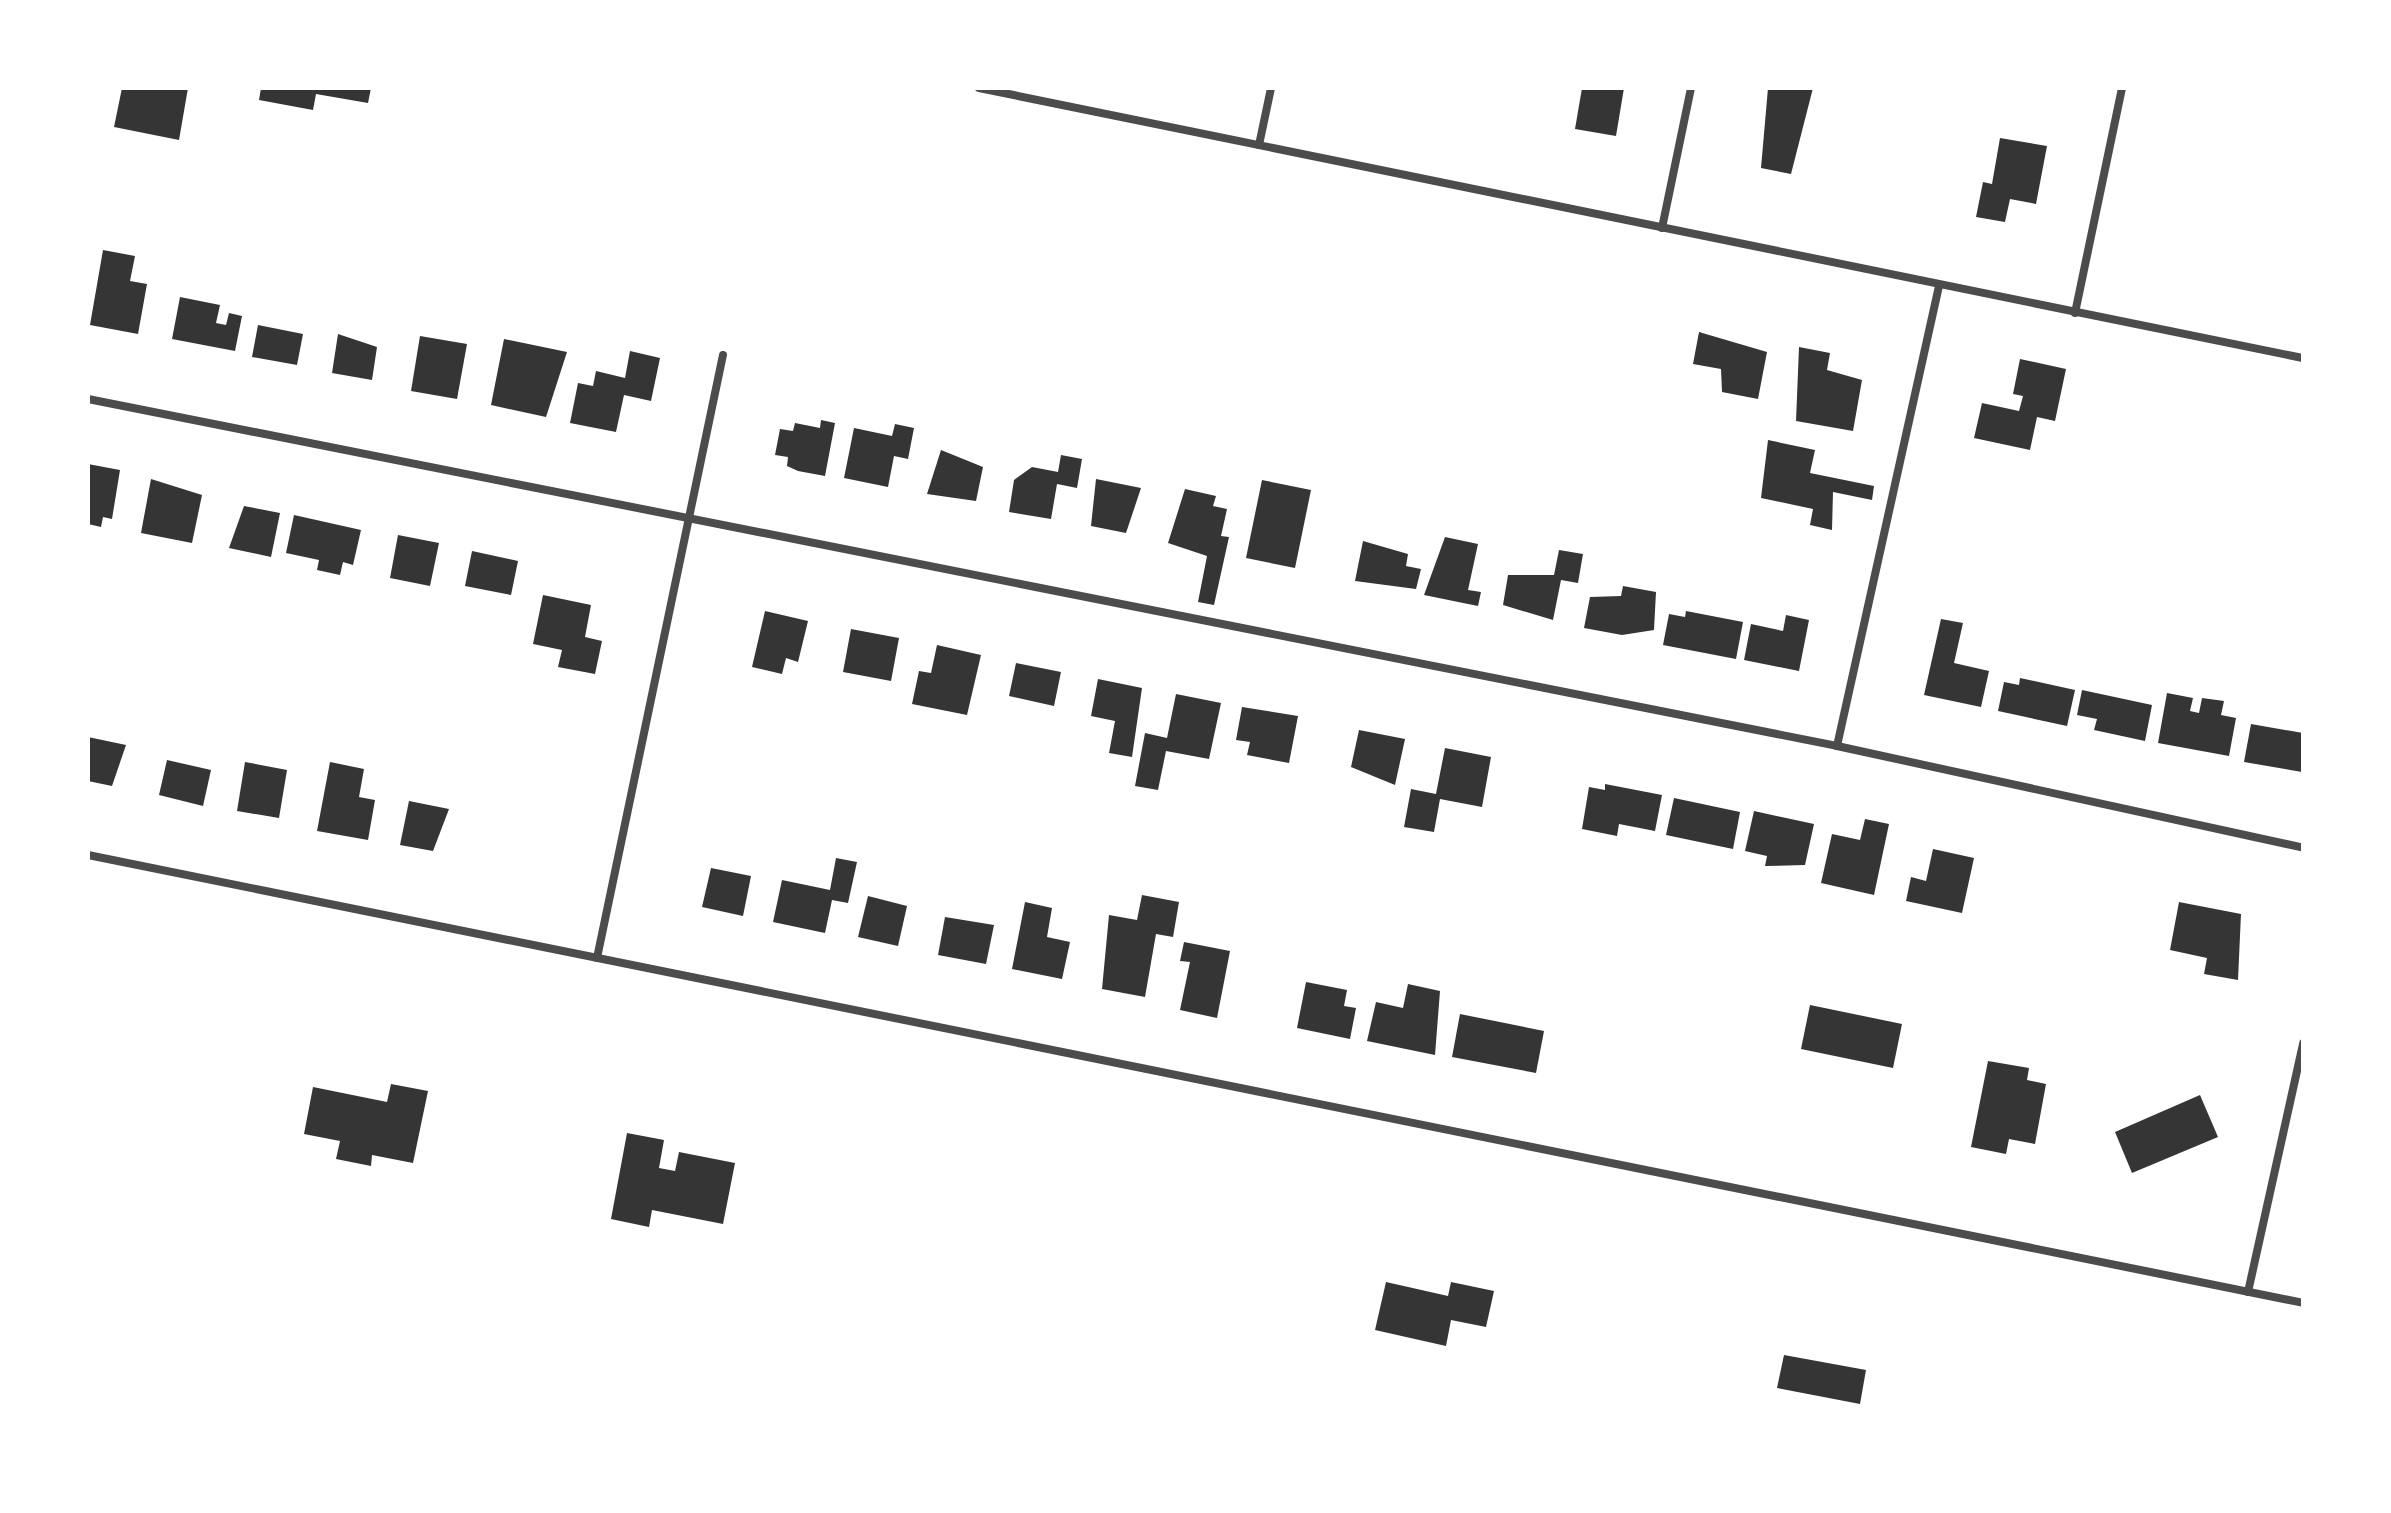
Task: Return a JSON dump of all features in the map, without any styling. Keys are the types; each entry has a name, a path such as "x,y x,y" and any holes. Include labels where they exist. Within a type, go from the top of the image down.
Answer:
{"street":[{"path":"979,88 2303,358"},
{"path":"1259,145 1271,88"},
{"path":"1662,228 1691,88"},
{"path":"2075,313 2122,88"},
{"path":"1837,746 1939,286"},
{"path":"597,958 723,355"},
{"path":"88,399 1837,746 2303,848"},
{"path":"88,855 2303,1303"},
{"path":"2248,1292 2303,1043"}],"building":[{"path":"122,88 188,88 179,140 114,127"},
{"path":"261,88 371,88 368,103 316,94 313,110 259,100"},
{"path":"1582,88 1624,88 1616,136 1575,129"},
{"path":"1768,88 1813,88 1791,174 1761,168"},
{"path":"2000,138 2047,146 2036,204 2010,199 2005,222 1976,217 1983,182 1992,184"},
{"path":"103,250 135,256 130,281 147,284 138,334 90,325"},
{"path":"180,297 220,305 216,323 226,325 229,313 242,316 235,351 172,339"},
{"path":"258,325 303,334 297,365 252,357"},
{"path":"1699,332 1767,352 1758,399 1722,392 1721,369 1693,364"},
{"path":"338,334 377,347 372,380 332,373"},
{"path":"420,336 467,344 457,399 411,391"},
{"path":"504,339 567,352 546,417 491,405"},
{"path":"1799,347 1830,353 1827,370 1862,380 1853,431 1796,421"},
{"path":"630,351 660,358 651,401 624,395 616,432 570,423 578,383 593,386 596,371 625,378"},
{"path":"2020,359 2066,369 2055,421 2037,417 2030,450 1974,438 1982,403 2019,411 2023,396 2013,394"},
{"path":"821,420 835,423 825,476 798,471 787,466 788,457 775,455 780,429 793,431 795,423 820,428"},
{"path":"895,424 914,428 908,459 894,456 888,487 844,478 854,428 892,436"},
{"path":"1768,440 1815,450 1810,473 1874,486 1872,500 1833,492 1832,530 1810,525 1813,509 1761,498"},
{"path":"941,450 983,467 976,501 927,494"},
{"path":"1061,455 1082,459 1077,488 1057,484 1051,519 1009,512 1014,480 1032,467 1058,472"},
{"path":"88,464 120,470 112,519 103,517 101,527 88,524"},
{"path":"151,479 202,495 192,543 141,533"},
{"path":"1096,479 1141,488 1126,533 1091,526"},
{"path":"1262,480 1311,490 1295,568 1246,558"},
{"path":"1185,489 1216,496 1213,506 1227,509 1221,536 1229,537 1214,605 1198,602 1207,556 1168,543"},
{"path":"244,506 280,513 271,557 229,548"},
{"path":"294,515 361,530 353,565 343,562 340,575 317,570 319,560 286,553"},
{"path":"398,535 439,543 430,586 390,578"},
{"path":"1445,537 1478,544 1468,590 1481,592 1478,606 1424,595"},
{"path":"1363,541 1408,554 1406,566 1421,569 1416,589 1355,581"},
{"path":"1559,550 1583,554 1578,583 1561,580 1553,620 1503,605 1508,575 1554,575"},
{"path":"472,551 518,561 511,595 465,586"},
{"path":"1623,586 1656,592 1654,630 1622,635 1584,628 1590,597 1621,596"},
{"path":"543,595 591,605 585,637 602,641 595,674 558,667 562,650 533,644"},
{"path":"765,611 808,621 798,662 786,658 782,674 752,667"},
{"path":"1686,611 1743,622 1736,659 1663,645 1669,614 1685,617"},
{"path":"1786,615 1809,620 1799,671 1744,660 1751,624 1783,631"},
{"path":"1941,619 1963,623 1954,663 1989,671 1981,707 1924,695"},
{"path":"851,629 899,638 891,681 843,672"},
{"path":"937,645 981,655 967,715 912,704 919,671 931,673"},
{"path":"1016,663 1061,672 1054,706 1009,696"},
{"path":"2020,678 2075,690 2067,726 1998,711 2004,682 2019,685"},
{"path":"1098,679 1142,688 1132,757 1109,753 1115,721 1091,716"},
{"path":"2082,690 2152,705 2145,741 2094,730 2097,719 2077,715"},
{"path":"2167,693 2193,698 2190,711 2199,713 2202,698 2224,701 2221,715 2236,718 2229,756 2158,743"},
{"path":"1176,694 1221,703 1209,759 1166,751 1158,790 1135,786 1145,733 1167,738"},
{"path":"1242,707 1298,716 1289,763 1247,755 1250,742 1236,740"},
{"path":"2251,724 2303,733 2302,772 2244,762"},
{"path":"1359,730 1405,739 1395,785 1351,767"},
{"path":"88,737 126,745 112,786 88,781"},
{"path":"1445,748 1491,757 1482,807 1440,799 1434,832 1404,827 1411,789 1436,794"},
{"path":"167,760 211,770 203,806 159,795"},
{"path":"245,762 287,770 279,818 237,811"},
{"path":"330,762 364,769 359,797 375,800 368,840 317,831"},
{"path":"1605,784 1662,795 1655,831 1619,824 1617,836 1582,829 1589,787 1605,790"},
{"path":"1674,798 1740,812 1733,849 1666,835"},
{"path":"409,801 449,809 433,851 400,845"},
{"path":"1754,811 1814,824 1805,865 1765,866 1767,856 1745,851"},
{"path":"1865,819 1889,824 1874,895 1821,883 1832,834 1860,840"},
{"path":"1933,849 1974,858 1962,913 1906,901 1911,877 1926,881"},
{"path":"836,858 857,862 848,903 832,900 825,933 773,922 782,880 830,890"},
{"path":"711,868 751,876 743,916 702,907"},
{"path":"1142,895 1179,902 1173,937 1156,934 1145,997 1102,989 1109,915 1137,920"},
{"path":"868,896 907,906 898,946 858,937"},
{"path":"1025,902 1052,908 1047,937 1070,942 1062,979 1012,969"},
{"path":"2179,902 2241,914 2238,980 2204,974 2207,958 2170,950"},
{"path":"945,917 994,925 986,964 938,955"},
{"path":"1184,942 1230,951 1217,1018 1180,1010 1190,962 1180,961"},
{"path":"1306,982 1347,990 1344,1006 1356,1008 1350,1039 1297,1028"},
{"path":"1408,984 1440,991 1435,1055 1367,1041 1376,1002 1403,1008"},
{"path":"1810,1005 1902,1024 1893,1068 1801,1049"},
{"path":"1460,1014 1544,1031 1536,1073 1452,1057"},
{"path":"1988,1061 2029,1068 2027,1080 2046,1084 2035,1144 2009,1139 2006,1154 1971,1147"},
{"path":"391,1084 428,1091 413,1163 372,1155 371,1166 336,1159 340,1141 304,1134 313,1087 387,1102"},
{"path":"2200,1095 2218,1137 2132,1173 2115,1132"},
{"path":"627,1133 664,1140 659,1168 675,1171 679,1152 735,1163 723,1224 652,1210 649,1227 611,1219"},
{"path":"1386,1282 1448,1296 1451,1282 1494,1291 1486,1327 1451,1320 1446,1346 1375,1330"},
{"path":"1784,1355 1866,1370 1860,1404 1777,1388"}]}
